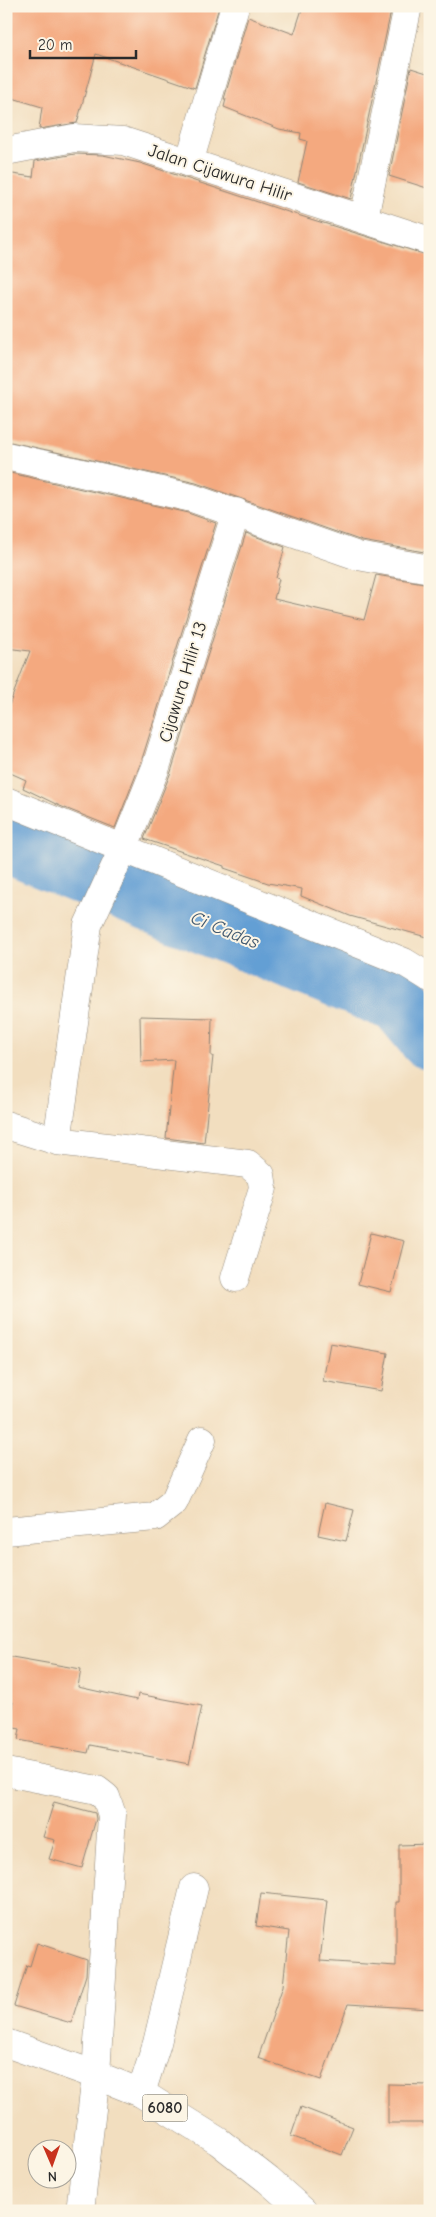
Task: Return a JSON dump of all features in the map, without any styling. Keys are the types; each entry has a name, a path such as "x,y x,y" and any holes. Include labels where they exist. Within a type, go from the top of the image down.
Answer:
{"street":[{"path":"189,163 235,6"},
{"path":"364,218 408,6"},
{"name":"Jalan Cijawura Hilir","path":"6,151 74,138 123,141 430,241"},
{"path":"6,456 192,498 358,556 430,569"},
{"name":"Cijawura Hilir 13","path":"57,1141 88,925 156,767 236,512"},
{"path":"6,800 119,856 404,962 430,978"},
{"path":"6,1125 57,1141 248,1164 260,1175 263,1188 236,1278"},
{"path":"6,1531 155,1517 174,1502 202,1440"},
{"path":"6,1772 97,1790 106,1797 112,1815 96,2075 80,2211"},
{"path":"141,2093 157,2043 194,1888"},
{"name":"6080","path":"6,2043 141,2093 218,2141 268,2180 302,2210"}],"building":[{"path":"6,6 219,7 195,88 96,54 77,123 39,129 42,107 6,96"},
{"path":"303,6 392,6 351,199 298,182 307,141 300,139 301,133 279,129 224,107 226,99 224,99 248,17 294,34"},
{"path":"411,68 430,74 430,189 389,176"},
{"path":"75,154 103,155 140,163 291,213 430,256 430,553 362,541 196,483 6,441 6,173 33,177 35,161"},
{"path":"6,472 188,513 216,523 141,762 115,828 60,806 23,788 26,780 6,771 6,713 30,651 6,648"},
{"path":"246,533 285,547 276,578 279,579 274,599 364,620 376,575 430,584 430,938 350,916 301,896 302,889 268,883 144,839 171,772"},
{"path":"140,1016 212,1018 211,1056 213,1056 204,1143 166,1138 174,1060 141,1062"},
{"path":"371,1233 404,1241 391,1292 358,1284"},
{"path":"330,1343 388,1353 381,1391 323,1381"},
{"path":"325,1503 354,1510 346,1541 318,1535"},
{"path":"6,1656 81,1669 78,1687 137,1700 138,1694 202,1706 189,1764 90,1745 88,1753 18,1740 20,1729 8,1727 13,1702 6,1702"},
{"path":"54,1802 95,1813 96,1819 82,1868 49,1859 55,1840 43,1837"},
{"path":"430,1844 430,2009 348,2004 321,2080 258,2058 283,1986 289,1931 256,1926 261,1893 327,1900 320,1961 396,1966 396,1902 399,1902 399,1845"},
{"path":"37,1943 87,1960 86,1975 71,2023 14,2006 27,1965 30,1966"},
{"path":"388,2084 430,2085 430,2123 388,2123"},
{"path":"301,2107 353,2127 342,2155 291,2136"}],"waterway":[{"name":"Ci Cadas","path":"6,841 400,1002 430,1038"}]}
